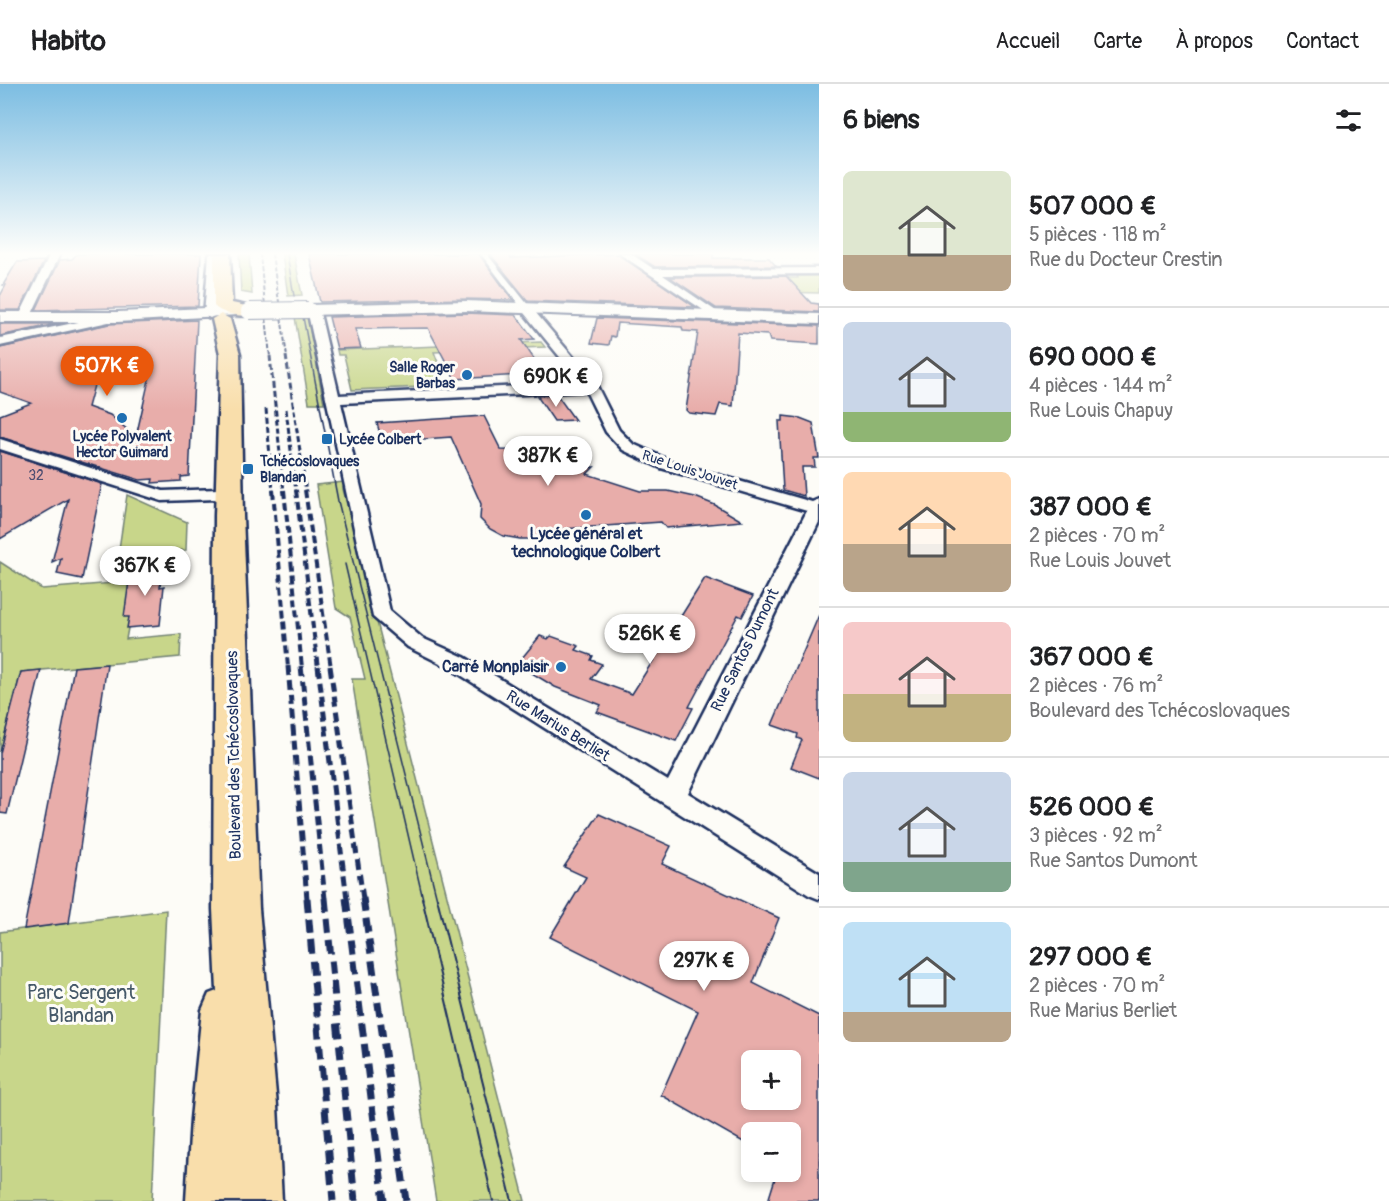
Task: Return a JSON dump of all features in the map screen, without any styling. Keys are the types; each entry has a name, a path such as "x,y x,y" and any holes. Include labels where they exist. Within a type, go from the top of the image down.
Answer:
{"main road":[{"path":"223,306 232,315"},
{"path":"0,317 232,315 428,306"},
{"path":"438,306 819,319"},
{"name":"Boulevard des Tchécoslovaques","path":"232,315 219,353 213,542 231,601 236,909 250,1106 253,1201"},
{"name":"Boulevard des Tchécoslovaques","path":"215,1201 218,1119 236,909"}],"street":[{"path":"24,318 30,306"},
{"name":"Boulevard des Tchécoslovaques","path":"229,306 232,315"},
{"path":"701,306 715,315"},
{"name":"Rue Louis Jouvet","path":"526,308 591,387 613,432 635,452 667,465 818,508"},
{"name":"Rue Marius Berliet","path":"311,310 380,612 390,624 442,657 456,662 819,887"},
{"path":"0,342 118,317"},
{"path":"332,399 591,387"},
{"path":"0,444 162,495 214,490"},
{"name":"Rue Santos Dumont","path":"673,797 818,508"}],"green space":[{"path":"295,317 306,317 308,320 324,403 309,403"},
{"path":"541,342 545,347 434,352 447,386 352,390 344,355 338,355 337,350"},
{"path":"344,482 343,489 525,1201 436,1201 352,679 365,679 350,617 336,608 316,485"},
{"path":"127,495 187,522 186,550 118,556"},
{"path":"0,562 42,589 137,581 126,639 181,634 180,657 21,672 0,753"},
{"name":"Parc Sergent Blandan","path":"166,910 152,1201 0,1201 0,932"}],"building":[{"path":"0,306 22,306 20,310 0,310"},
{"path":"38,306 193,306 36,310"},
{"path":"713,306 819,306 819,312"},
{"path":"466,313 516,315 534,339 521,340 550,382 529,383 523,375 455,379 428,328 355,329 361,348 337,349 329,317"},
{"path":"597,318 819,326 819,344 770,341 768,335 738,333 733,406 720,404 716,416 689,413 686,410 698,332 683,331 682,327 617,323 615,337 611,336 609,345 591,343"},
{"path":"197,320 189,476 181,477 181,481 152,483 153,479 140,480 0,437 0,415 31,403 0,392 0,348 109,324","holes":["150,375 136,437 110,415 88,407 96,378"]},
{"path":"0,324 56,324 0,336"},
{"path":"557,395 575,420 554,421 537,396"},
{"path":"484,416 501,450 541,451 561,466 570,469 594,467 587,474 640,491 668,491 695,497 715,505 742,521 666,528 661,522 550,530 555,539 520,539 503,536 490,529 480,519 481,504 451,437 382,442 377,423"},
{"path":"783,416 800,418 813,423 819,458 814,458 815,467 802,467 804,496 783,490 779,421 783,421"},
{"path":"0,451 102,484 82,579 57,574 61,558 52,562 68,499 0,539"},
{"path":"162,564 160,587 164,586 160,625 127,628 129,617 124,617 131,567"},
{"path":"705,578 753,596 742,617 738,615 689,707 693,708 676,741 597,712 601,705 555,687 517,664 540,636 548,639 551,636 579,646 576,650 593,656 591,660 602,664 591,679 632,694"},
{"path":"819,615 819,778 791,767 802,740 797,738 798,734 772,725"},
{"path":"107,664 69,923 24,929 74,667"},
{"path":"41,670 7,814 0,813 0,753 21,672"},
{"path":"599,814 671,846 662,864 779,918 753,983 819,1016 819,1201 768,1201 774,1182 801,1182 801,1122 741,1122 741,1141 661,1095 698,1011 550,937 586,877 564,867"}],"tunnel":[{"path":"233,306 233,319"}],"tram line":[{"path":"303,317 338,501 437,899"},
{"path":"345,564 423,899"},
{"path":"422,898 493,1201"},
{"path":"437,898 512,1201"}],"railway":[{"path":"265,306 270,357"},
{"path":"280,306 287,357"},
{"path":"270,356 284,492"},
{"path":"286,356 306,492"},
{"path":"266,409 273,492"},
{"path":"286,409 296,492"},
{"path":"273,490 288,668"},
{"path":"284,490 302,668"},
{"path":"296,490 318,668"},
{"path":"305,490 331,668"},
{"path":"288,666 307,899"},
{"path":"301,666 325,899"},
{"path":"318,666 347,899"},
{"path":"330,666 363,899"},
{"path":"307,898 333,1201"},
{"path":"325,898 355,1201"},
{"path":"346,898 384,1201"},
{"path":"363,898 406,1201"}],"place":[{"name":"Salle Roger Barbas","path":"467,375"},
{"name":"Lycée Polyvalent Hector Guimard","path":"122,418"},
{"name":"Lycée Colbert","path":"327,439"},
{"name":"Tchécoslovaques Blandan","path":"248,469"},
{"name":"Lycée général et technologique Colbert","path":"586,515"},
{"name":"Carré Monplaisir","path":"561,667"}]}
